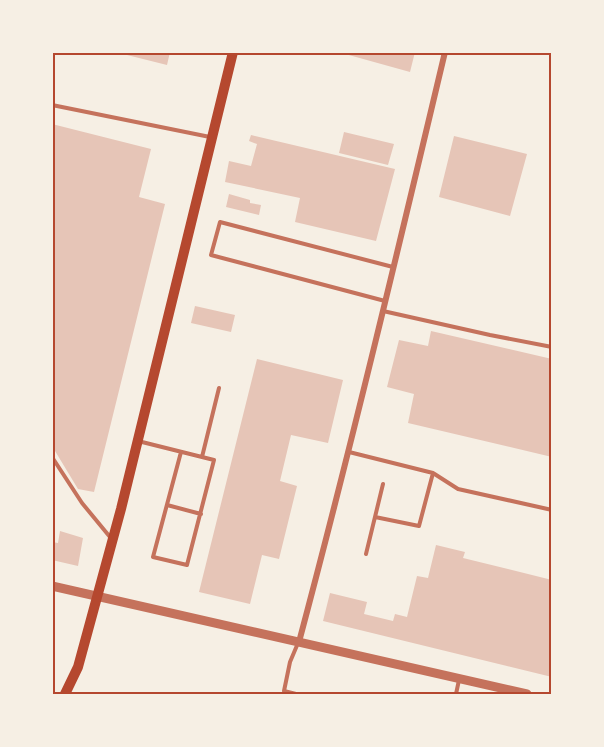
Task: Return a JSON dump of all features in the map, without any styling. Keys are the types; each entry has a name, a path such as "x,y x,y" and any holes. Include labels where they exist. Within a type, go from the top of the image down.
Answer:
{"main road":[{"path":"65,694 78,667 113,540 233,52"}],"street":[{"path":"299,642 349,452 445,52"},
{"path":"52,586 527,694"}],"lane":[{"path":"52,105 213,137"},
{"path":"385,301 211,255 220,222 394,267"},
{"path":"383,311 552,347"},
{"path":"202,457 219,388"},
{"path":"138,441 214,460 187,565 153,557 181,452"},
{"path":"349,452 433,473 458,489 552,510"},
{"path":"52,457 82,503 113,540"},
{"path":"375,517 419,526 433,473"},
{"path":"366,554 383,484"},
{"path":"167,505 201,514"},
{"path":"296,694 284,691 290,662 299,642"},
{"path":"456,694 459,679"}],"building":[{"path":"115,52 170,52 167,65"},
{"path":"338,52 415,52 410,72"},
{"path":"52,124 151,149 139,197 165,204 94,492 78,489 52,446"},
{"path":"344,132 394,144 388,165 339,153"},
{"path":"251,135 395,169 376,241 295,222 300,198 225,182 229,161 251,166 257,144 249,141"},
{"path":"454,136 527,154 510,216 439,197"},
{"path":"229,194 261,205 259,215 226,207"},
{"path":"195,306 235,315 231,332 191,323"},
{"path":"431,331 552,359 552,457 408,423 414,394 387,387 399,340 428,346"},
{"path":"257,359 343,380 328,443 291,435 280,481 297,486 279,559 262,555 250,604 199,592"},
{"path":"60,531 83,538 78,566 52,560 52,542 58,543"},
{"path":"436,545 465,552 463,558 552,580 552,677 323,621 330,593 367,602 364,614 393,621 395,614 407,617 417,576 428,578"}]}
